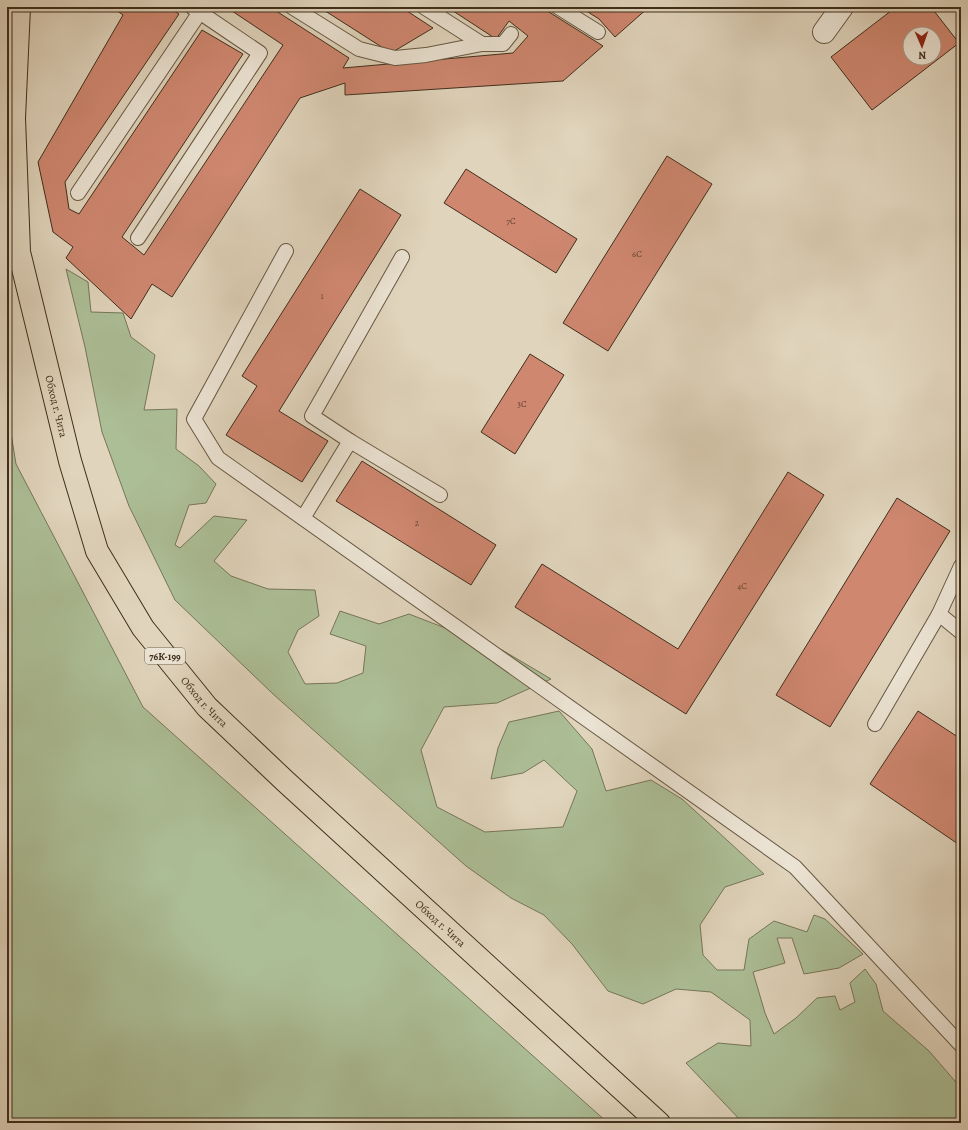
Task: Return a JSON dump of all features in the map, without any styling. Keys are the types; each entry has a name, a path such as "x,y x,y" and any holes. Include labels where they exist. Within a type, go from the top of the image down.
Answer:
{"highway":[{"name":"Обход г. Чита","path":"19,7 14,118 19,252 70,461 97,551 143,628 207,706 291,786 659,1123"}],"street":[{"path":"824,32 842,7"}],"lane":[{"path":"292,7 359,49 394,58 426,55 482,44 503,44 511,34"},
{"path":"424,7 482,44"},
{"path":"558,7 598,32"},
{"path":"78,193 196,10 260,53 138,238"},
{"path":"286,251 194,419 218,458 795,867 961,1045"},
{"path":"402,257 312,416 350,441 440,495"},
{"path":"303,518 350,441"},
{"path":"875,724 939,614 961,566"},
{"path":"939,614 961,632"}],"green space":[{"path":"66,269 88,282 91,312 123,313 131,337 155,355 144,410 177,409 176,449 199,466 216,484 206,503 189,505 175,545 180,548 214,516 247,520 214,561 231,576 268,589 315,590 319,616 298,630 288,652 305,684 337,683 363,673 366,646 330,634 340,611 379,624 409,614 502,650 551,679 497,703 444,707 421,750 437,807 485,832 563,827 577,791 544,760 523,773 491,779 498,748 509,722 559,711 592,749 606,791 651,780 682,799 764,874 725,887 700,925 703,955 717,970 744,970 749,939 774,921 807,932 814,915 825,919 863,954 839,968 804,974 792,938 777,938 785,963 753,972 765,1013 774,1034 796,1018 817,998 835,996 840,1010 855,1002 850,983 865,969 876,984 883,1011 929,1051 961,1088 961,1123 743,1123 686,1063 718,1043 751,1046 750,1020 711,992 676,989 643,1004 608,991 572,944 544,915 511,898 466,866 273,694 175,600 129,506 102,432 85,347"},
{"path":"7,409 16,464 143,707 608,1123 7,1123"}],"building":[{"path":"112,7 168,7 179,14 65,182 69,209 79,214 202,30 243,54 122,237 144,255 283,45 226,7 270,7 349,58 343,68 513,53 528,36 509,21 496,39 447,7 541,7 603,46 563,81 345,95 345,83 300,98 172,297 152,284 131,319 66,258 73,247 53,232 38,162 123,15"},
{"path":"319,7 401,7 433,28 391,53"},
{"path":"580,7 649,7 615,37 599,19"},
{"path":"896,7 931,7 959,43 942,56 942,26 902,26 902,66 929,66 872,110 831,57"},
{"path":"667,156 712,184 608,351 563,323"},
{"path":"466,169 577,239 556,273 444,203"},
{"path":"360,189 401,215 279,411 328,441 302,482 226,435 257,386 242,376"},
{"path":"530,354 564,375 515,454 481,432"},
{"path":"362,461 496,545 471,585 336,501"},
{"path":"788,472 824,495 686,714 515,607 542,564 678,649"},
{"path":"897,498 950,531 830,727 776,695"},
{"path":"918,711 961,739 961,846 870,784"}]}
